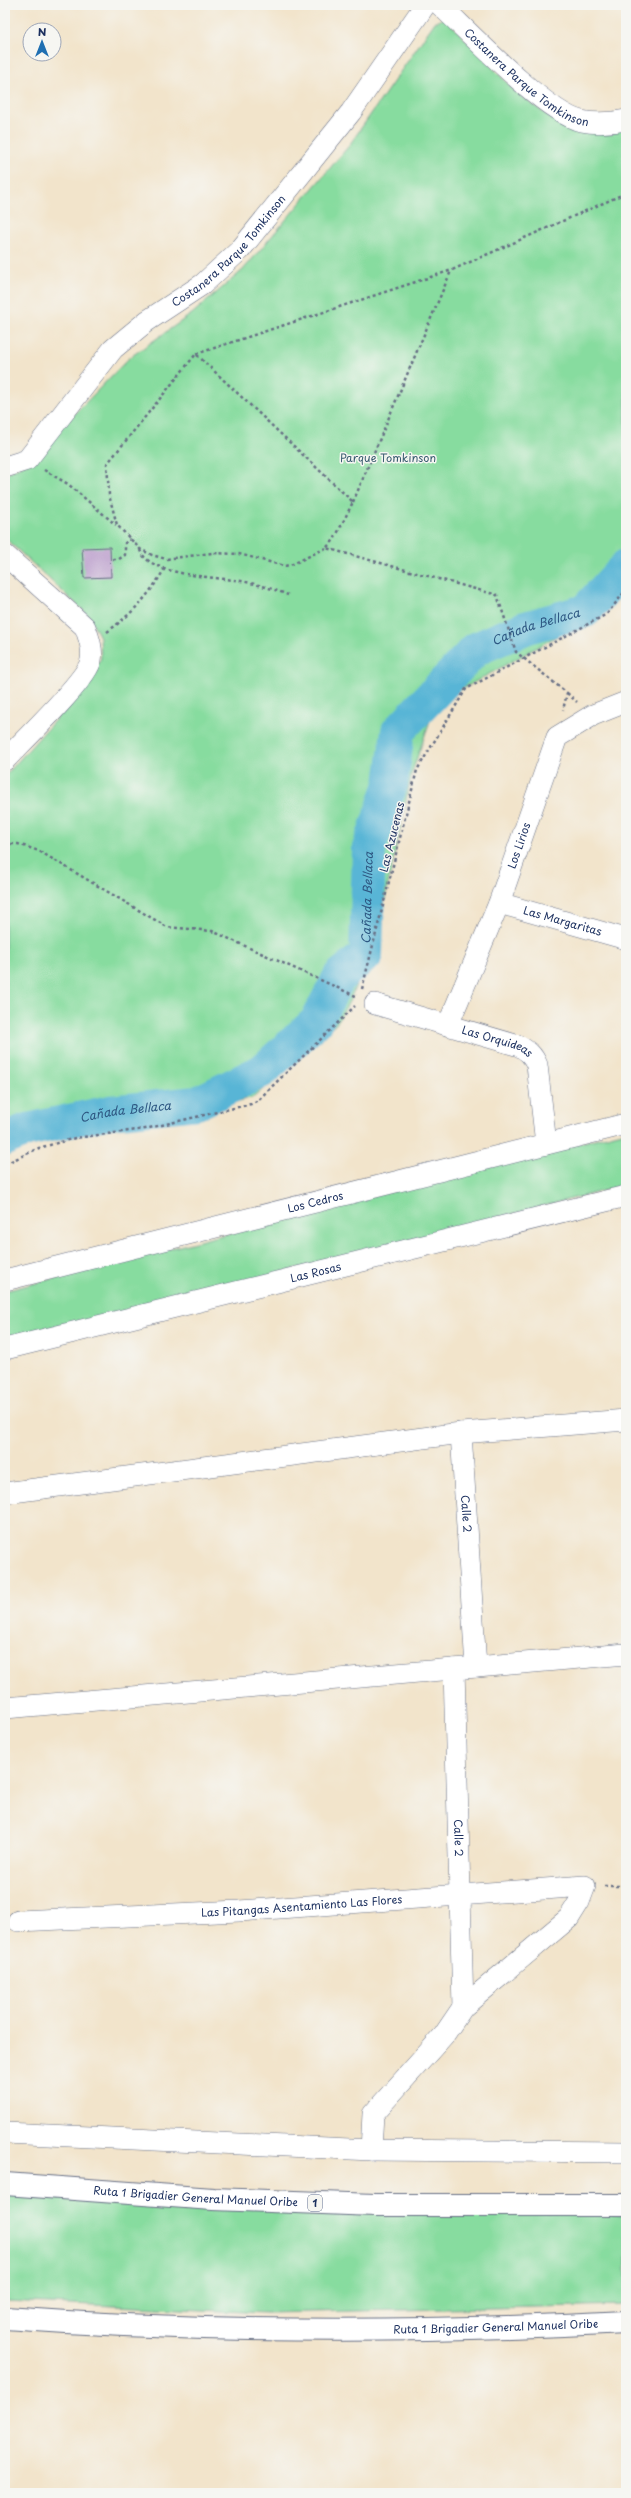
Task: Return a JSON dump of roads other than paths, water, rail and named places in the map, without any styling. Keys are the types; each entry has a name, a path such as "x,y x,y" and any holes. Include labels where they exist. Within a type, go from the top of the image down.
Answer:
{"highway":[{"name":"Ruta 1 Brigadier General Manuel Oribe","path":"5,2184 213,2199 375,2205 626,2205"},
{"name":"Ruta 1 Brigadier General Manuel Oribe","path":"5,2318 74,2322 310,2329 448,2328 626,2322"}],"street":[{"name":"Costanera Parque Tomkinson","path":"5,467 27,460 113,349 147,321 202,284 240,250 351,112 425,5"},
{"name":"Costanera Parque Tomkinson","path":"440,5 510,70 556,109 580,120 609,124 626,120"},
{"path":"5,555 85,627 91,644 91,661 82,679 5,760"},
{"name":"Los Lirios","path":"448,1025 499,903 557,736 593,715 626,702"},
{"name":"Las Margaritas","path":"499,903 626,939"},
{"name":"Las Orquideas","path":"367,1001 519,1046 533,1056 537,1065 546,1144"},
{"name":"Los Cedros","path":"5,1280 626,1124"},
{"name":"Las Rosas","path":"5,1349 626,1196"},
{"path":"5,1493 461,1433 626,1420"},
{"name":"Calle 2","path":"461,1433 476,1667"},
{"path":"5,1708 626,1654"},
{"name":"Calle 2","path":"454,1670 463,2007"},
{"name":"Las Pitangas Asentamiento Las Flores","path":"18,1921 239,1911 585,1886 577,1906 569,1918 463,2007"},
{"path":"371,2150 373,2114 444,2035 463,2007"},
{"path":"5,2133 371,2150 626,2152"}],"waterway":[{"name":"Cañada Bellaca","path":"5,1139 27,1130 110,1112 197,1103 262,1071 316,1022 340,976 366,955 369,848 391,784 398,731 476,649 525,628 585,611 626,566"}],"park label":[{"name":"Parque Tomkinson","path":"388,458"}]}
